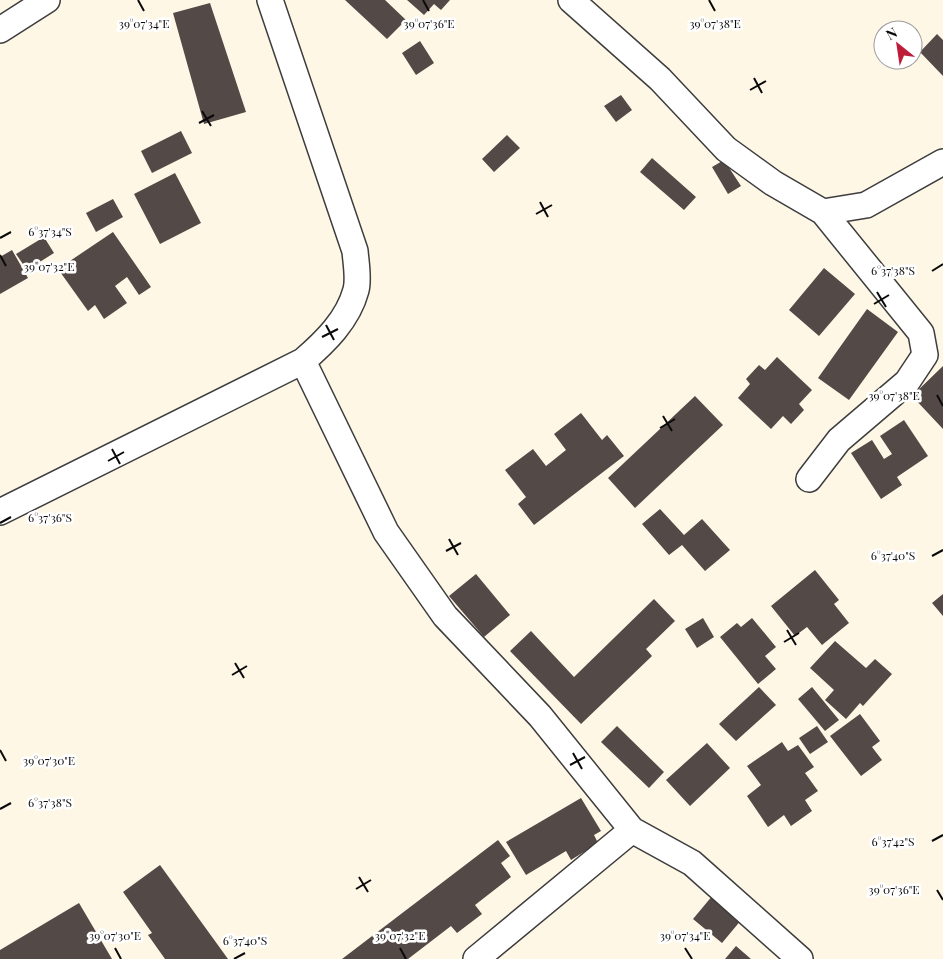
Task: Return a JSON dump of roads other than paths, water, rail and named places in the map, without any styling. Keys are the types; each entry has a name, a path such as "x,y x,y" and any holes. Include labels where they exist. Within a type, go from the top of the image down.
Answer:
{"street":[{"path":"0,30 47,0"},
{"path":"0,512 303,361 323,343 345,317 356,289 355,251 270,0"},
{"path":"571,0 660,78 726,150 773,183 823,212 920,333 925,355 907,382 839,440 809,479"},
{"path":"823,212 866,205 943,162"},
{"path":"303,361 386,532 444,616 540,716 632,830 692,863 800,959"},
{"path":"476,959 632,830"}]}
